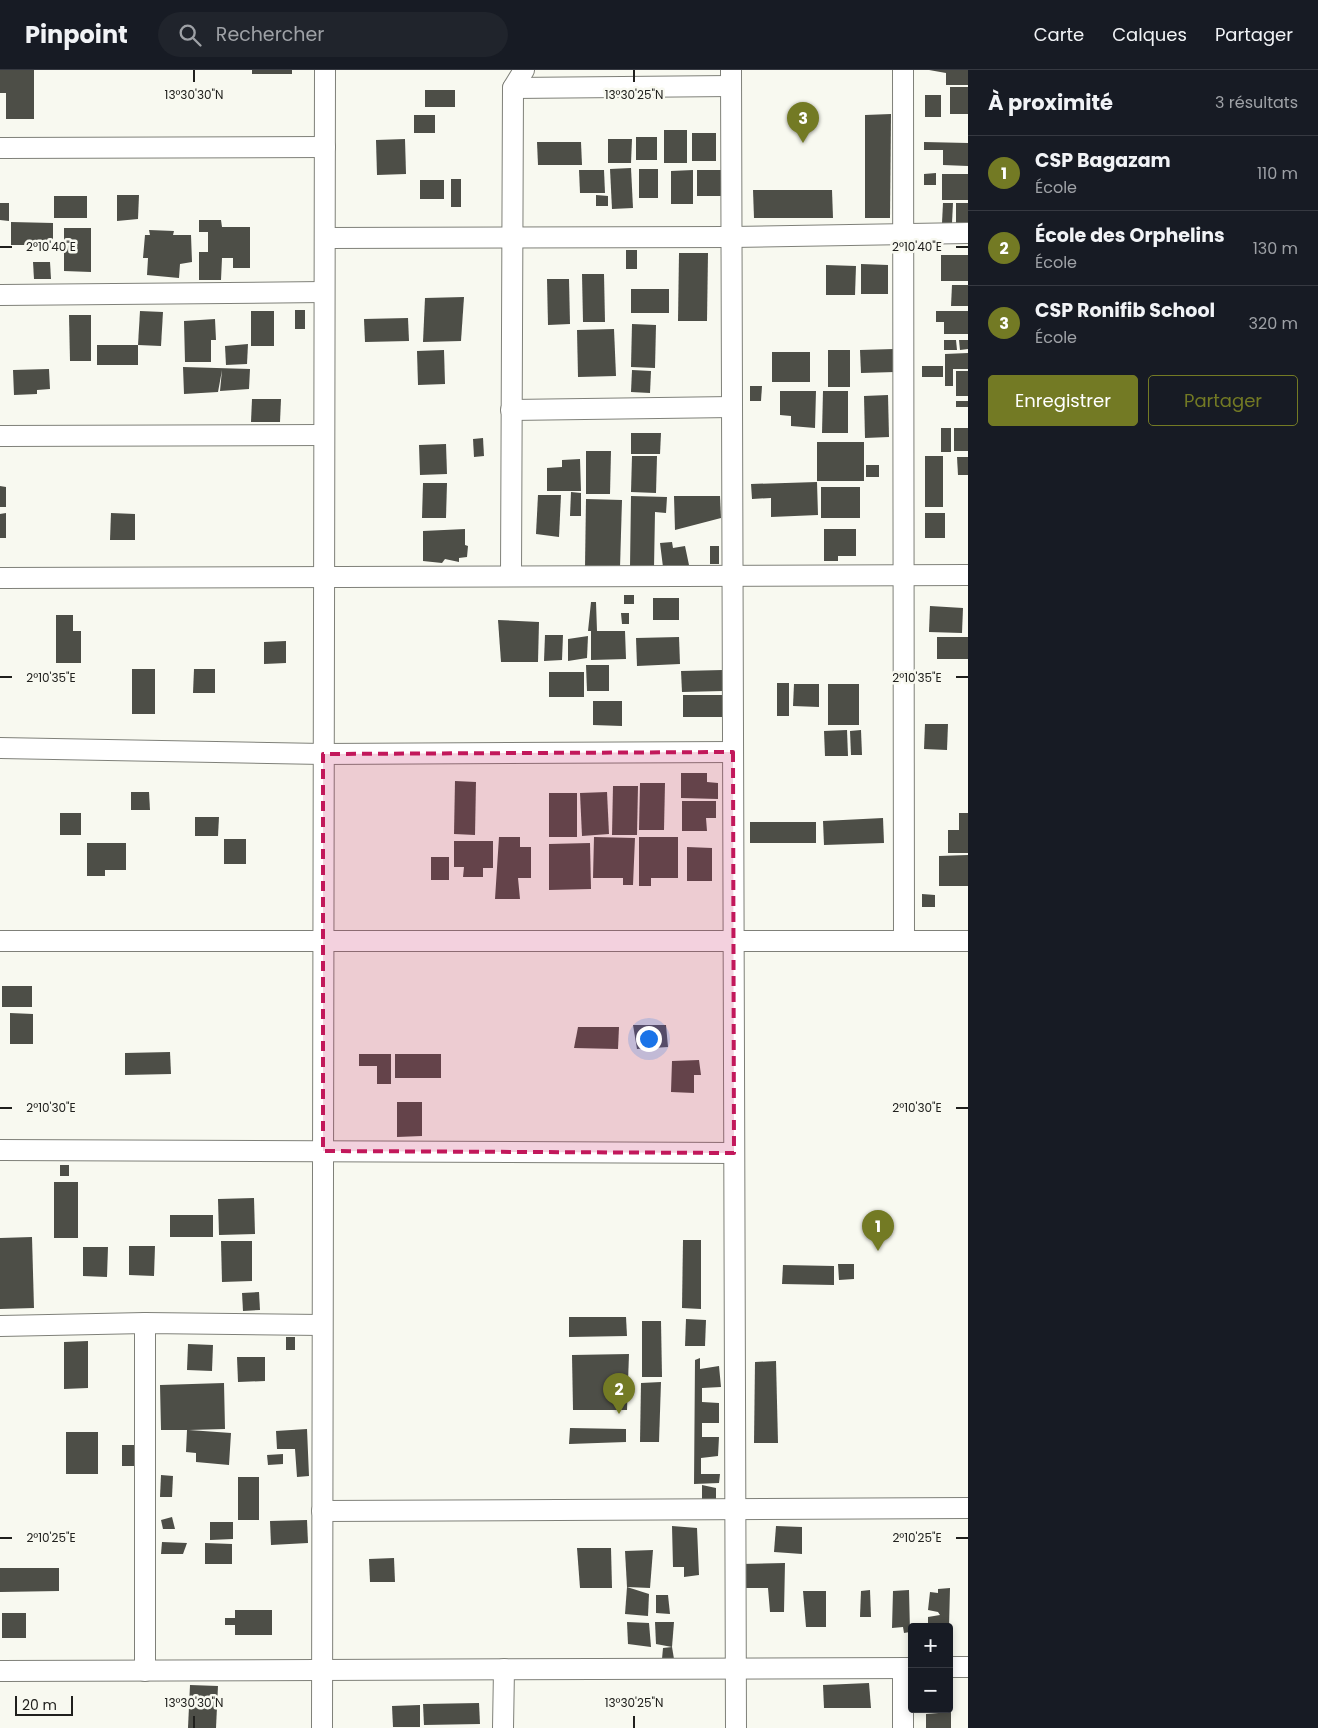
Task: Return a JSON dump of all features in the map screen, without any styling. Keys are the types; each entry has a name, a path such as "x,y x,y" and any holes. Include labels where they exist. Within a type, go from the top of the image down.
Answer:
{"street":[{"path":"322,1728 325,70"},
{"path":"511,576 513,88 524,70"},
{"path":"903,70 904,941"},
{"path":"513,88 731,78 736,1728"},
{"path":"0,148 325,147"},
{"path":"325,238 732,237 968,233"},
{"path":"0,295 324,292"},
{"path":"512,410 732,407"},
{"path":"0,436 324,435"},
{"path":"0,578 968,575"},
{"path":"0,748 323,754 733,752"},
{"path":"0,941 968,941"},
{"path":"0,1150 734,1153"},
{"path":"0,1326 145,1323 322,1325"},
{"path":"145,1323 145,1671"},
{"path":"322,1510 968,1508"},
{"path":"953,1668 968,1667"},
{"path":"0,1671 907,1668 903,1728"},
{"path":"503,1728 504,1669"}],"highlighted area":[{"path":"733,752 734,1153 323,1151 323,754"}],"building":[{"path":"0,70 34,70 34,119 6,119 6,93 0,93"},
{"path":"252,70 292,70 292,74 252,74"},
{"path":"929,70 968,70 968,85 946,85 946,73"},
{"path":"950,87 968,87 968,114 950,114"},
{"path":"425,90 455,90 455,107 425,107"},
{"path":"925,95 941,95 941,117 925,117"},
{"path":"891,114 890,218 865,218 865,115"},
{"path":"414,115 435,115 435,133 414,133"},
{"path":"664,130 687,130 687,163 664,163"},
{"path":"692,133 716,133 716,161 692,161"},
{"path":"636,137 657,137 657,160 636,160"},
{"path":"405,139 406,174 377,175 376,140"},
{"path":"608,139 632,139 631,163 608,163"},
{"path":"537,142 581,142 582,165 538,165"},
{"path":"924,142 968,143 968,166 943,165 943,150 924,150"},
{"path":"631,168 633,208 612,209 610,169"},
{"path":"639,169 658,169 658,198 639,198"},
{"path":"579,170 604,170 605,193 580,193"},
{"path":"693,170 693,204 671,204 671,171"},
{"path":"697,170 722,170 722,196 697,196"},
{"path":"936,173 936,185 924,185 924,174"},
{"path":"942,174 968,174 968,200 942,200"},
{"path":"451,179 461,179 461,207 451,207"},
{"path":"420,180 444,180 444,199 420,199"},
{"path":"753,190 832,190 833,218 754,218"},
{"path":"117,195 139,195 138,219 117,221"},
{"path":"596,195 608,196 608,206 596,206"},
{"path":"54,196 87,196 87,218 54,218"},
{"path":"0,203 9,203 9,221 0,220"},
{"path":"943,203 953,203 952,223 942,223"},
{"path":"956,203 968,203 968,223 956,223"},
{"path":"199,220 221,220 222,227 250,227 250,268 233,268 233,258 222,258 221,280 199,280 199,252 208,252 208,232 199,232"},
{"path":"11,222 53,223 53,245 11,245"},
{"path":"64,228 91,228 91,272 64,271"},
{"path":"149,230 174,231 173,235 191,235 192,262 180,264 179,278 147,275 148,258 143,258 145,235 150,235"},
{"path":"626,250 637,250 637,269 626,269"},
{"path":"679,253 708,253 707,321 678,321"},
{"path":"941,255 968,255 968,281 941,281"},
{"path":"33,262 50,262 51,279 34,279"},
{"path":"861,264 888,265 888,294 861,294"},
{"path":"826,265 856,266 855,295 826,295"},
{"path":"582,274 604,274 605,322 583,322"},
{"path":"547,279 569,279 570,324 548,325"},
{"path":"952,285 968,285 968,306 951,306"},
{"path":"631,289 669,289 669,313 631,313"},
{"path":"464,297 461,341 423,342 425,298"},
{"path":"295,310 305,310 305,329 295,329"},
{"path":"140,311 163,312 161,346 138,345"},
{"path":"251,311 274,311 274,346 251,346"},
{"path":"936,311 968,311 968,334 944,334 944,322 936,322"},
{"path":"69,315 91,315 91,361 70,361"},
{"path":"408,318 409,341 365,342 364,319"},
{"path":"215,319 216,340 211,340 211,362 185,362 184,321"},
{"path":"632,324 656,325 655,368 631,367"},
{"path":"614,329 616,376 578,377 577,330"},
{"path":"944,340 956,340 957,350 944,350"},
{"path":"959,340 968,340 968,349 960,350"},
{"path":"248,344 247,364 226,365 225,346"},
{"path":"97,345 138,345 138,365 97,365"},
{"path":"894,349 895,372 861,373 860,350"},
{"path":"444,350 445,384 418,385 417,351"},
{"path":"828,350 850,350 850,387 828,387"},
{"path":"772,352 810,352 810,382 772,382"},
{"path":"968,353 968,369 953,369 953,386 945,386 945,354"},
{"path":"922,366 943,366 943,377 922,377"},
{"path":"183,367 250,369 249,389 220,391 222,370 218,392 184,394"},
{"path":"49,369 50,389 37,390 37,394 14,395 13,370"},
{"path":"632,370 651,371 650,393 631,392"},
{"path":"956,371 968,371 968,396 956,396"},
{"path":"750,386 762,386 761,401 750,401"},
{"path":"780,391 816,391 815,428 791,426 791,416 780,415"},
{"path":"823,391 848,391 848,433 822,433"},
{"path":"888,395 889,437 865,438 864,396"},
{"path":"252,399 281,399 280,422 251,422"},
{"path":"956,401 968,401 968,407 956,407"},
{"path":"941,428 951,428 951,452 941,452"},
{"path":"954,428 968,428 968,451 954,451"},
{"path":"631,433 661,433 660,454 631,454"},
{"path":"483,438 484,456 474,457 473,439"},
{"path":"817,442 864,442 864,481 817,481"},
{"path":"446,444 447,474 420,475 419,445"},
{"path":"586,451 611,451 610,494 586,494"},
{"path":"632,456 657,456 656,493 631,492"},
{"path":"925,456 943,456 943,507 925,507"},
{"path":"957,457 968,457 968,475 958,475"},
{"path":"580,459 581,491 547,491 547,468 562,467 562,460"},
{"path":"866,465 879,465 879,477 866,477"},
{"path":"817,482 818,515 771,517 771,498 752,499 751,484"},
{"path":"423,483 447,483 446,518 422,518"},
{"path":"0,486 6,487 6,507 0,507"},
{"path":"821,487 860,487 860,518 821,518"},
{"path":"571,492 581,493 581,516 570,516"},
{"path":"538,495 561,495 559,537 536,534"},
{"path":"631,496 667,497 666,513 655,512 654,568 630,567"},
{"path":"674,496 720,496 721,518 675,530"},
{"path":"586,499 622,500 620,568 585,567"},
{"path":"6,513 6,538 0,538 0,514"},
{"path":"111,513 135,514 135,540 110,540"},
{"path":"925,513 945,513 945,538 925,538"},
{"path":"465,529 465,545 468,546 467,557 459,558 459,562 445,559 442,563 423,561 423,531"},
{"path":"824,529 856,529 856,556 838,556 838,561 824,561"},
{"path":"672,542 673,548 685,546 689,565 663,567 660,543"},
{"path":"710,546 719,546 719,564 710,564"},
{"path":"624,595 634,595 634,604 624,604"},
{"path":"653,598 679,598 679,620 653,620"},
{"path":"591,602 596,602 597,631 625,631 626,659 591,660 591,631 588,631"},
{"path":"930,606 963,608 962,633 929,632"},
{"path":"621,613 629,613 629,624 622,624"},
{"path":"56,615 73,615 73,631 81,631 81,663 56,663"},
{"path":"498,620 539,622 538,662 501,662"},
{"path":"545,635 563,635 562,660 544,661"},
{"path":"588,636 587,658 568,661 568,639"},
{"path":"679,637 680,664 637,666 636,638"},
{"path":"937,637 968,637 968,659 937,659"},
{"path":"286,641 286,663 264,664 264,642"},
{"path":"586,665 609,665 609,691 587,691"},
{"path":"132,669 155,669 155,714 132,714"},
{"path":"194,669 215,669 215,693 193,693"},
{"path":"723,670 723,691 682,692 681,671"},
{"path":"549,672 584,672 584,697 549,697"},
{"path":"777,683 789,683 789,716 777,716"},
{"path":"794,684 819,684 819,707 793,706"},
{"path":"828,684 859,684 859,725 828,725"},
{"path":"683,695 724,695 723,717 683,717"},
{"path":"593,701 622,701 622,726 593,725"},
{"path":"925,724 948,724 947,750 924,749"},
{"path":"847,730 848,756 825,756 824,731"},
{"path":"861,730 862,755 851,755 850,731"},
{"path":"681,773 707,773 707,782 718,783 718,799 681,798"},
{"path":"455,781 476,782 475,835 454,834"},
{"path":"640,783 665,783 664,830 639,830"},
{"path":"613,786 638,786 637,835 612,835"},
{"path":"131,792 149,792 150,810 131,810"},
{"path":"607,792 609,834 582,836 580,793"},
{"path":"549,793 577,793 577,837 549,837"},
{"path":"682,801 716,801 716,818 706,818 707,831 682,831"},
{"path":"60,813 81,813 81,835 60,835"},
{"path":"959,813 968,813 968,853 948,853 948,830 959,830"},
{"path":"195,817 219,817 218,836 195,836"},
{"path":"883,818 884,843 824,845 823,821"},
{"path":"750,822 816,822 816,843 750,843"},
{"path":"499,837 520,837 520,847 531,847 531,878 518,878 520,899 495,899"},
{"path":"594,837 635,838 633,885 623,885 623,878 593,878"},
{"path":"639,837 678,837 678,878 651,878 651,886 639,886"},
{"path":"224,839 246,839 246,864 224,864"},
{"path":"454,841 493,841 493,868 483,868 483,877 463,877 464,867 454,867"},
{"path":"87,843 126,843 126,870 105,870 105,876 87,876"},
{"path":"590,843 591,889 549,890 549,844"},
{"path":"687,847 712,848 712,881 687,881"},
{"path":"968,855 968,886 939,886 939,856"},
{"path":"431,857 449,857 449,880 431,880"},
{"path":"922,894 935,895 935,907 922,907"},
{"path":"2,986 32,986 32,1007 2,1007"},
{"path":"10,1013 33,1014 33,1044 10,1044"},
{"path":"633,1025 666,1025 668,1047 637,1049"},
{"path":"578,1027 619,1027 618,1049 574,1048"},
{"path":"170,1052 171,1074 125,1075 125,1053"},
{"path":"359,1054 391,1054 391,1084 377,1084 377,1066 359,1066"},
{"path":"395,1054 441,1054 441,1078 395,1078"},
{"path":"699,1060 701,1075 694,1075 694,1093 671,1092 672,1061"},
{"path":"397,1102 422,1102 422,1136 397,1137"},
{"path":"60,1165 69,1165 69,1176 60,1176"},
{"path":"54,1182 78,1182 78,1238 54,1238"},
{"path":"254,1198 255,1234 219,1235 218,1199"},
{"path":"170,1215 213,1215 213,1237 170,1237"},
{"path":"32,1237 34,1308 0,1309 0,1238"},
{"path":"683,1240 701,1240 701,1309 682,1308"},
{"path":"221,1241 252,1241 252,1281 222,1282"},
{"path":"129,1246 155,1246 154,1276 129,1275"},
{"path":"83,1247 108,1247 107,1277 83,1276"},
{"path":"838,1264 854,1264 854,1279 839,1280"},
{"path":"783,1265 834,1266 834,1285 782,1284"},
{"path":"259,1292 260,1310 243,1311 242,1293"},
{"path":"569,1317 626,1317 627,1336 569,1337"},
{"path":"686,1319 706,1320 705,1346 685,1346"},
{"path":"642,1321 661,1321 662,1377 642,1377"},
{"path":"286,1337 295,1337 295,1350 286,1350"},
{"path":"88,1341 88,1388 64,1389 64,1342"},
{"path":"188,1344 213,1345 212,1371 187,1370"},
{"path":"629,1354 627,1410 573,1410 572,1355"},
{"path":"237,1357 265,1357 265,1381 238,1382"},
{"path":"700,1358 700,1369 719,1366 721,1387 702,1388 702,1402 719,1403 719,1423 702,1423 702,1437 719,1437 718,1456 701,1458 701,1474 720,1474 719,1483 694,1484 695,1360"},
{"path":"776,1361 778,1443 754,1443 755,1362"},
{"path":"661,1382 659,1442 640,1442 641,1383"},
{"path":"224,1383 225,1429 189,1430 231,1433 229,1465 196,1462 196,1453 186,1452 187,1430 161,1430 160,1385"},
{"path":"570,1428 626,1429 626,1442 569,1444"},
{"path":"307,1429 309,1476 297,1477 295,1449 277,1449 276,1431"},
{"path":"66,1432 98,1432 98,1474 66,1474"},
{"path":"122,1445 135,1445 135,1466 122,1466"},
{"path":"283,1454 283,1464 268,1465 267,1455"},
{"path":"161,1475 173,1476 172,1497 160,1497"},
{"path":"238,1477 259,1477 259,1520 238,1520"},
{"path":"702,1485 716,1488 716,1499 702,1500"},
{"path":"172,1517 175,1529 163,1529 161,1520"},
{"path":"307,1520 308,1543 271,1545 270,1521"},
{"path":"210,1522 233,1522 233,1539 210,1540"},
{"path":"672,1526 697,1528 699,1575 684,1577 684,1567 673,1567"},
{"path":"776,1526 802,1527 802,1554 774,1552"},
{"path":"162,1542 187,1543 183,1554 161,1554"},
{"path":"205,1543 232,1544 232,1564 205,1564"},
{"path":"577,1548 611,1548 612,1588 580,1588"},
{"path":"653,1550 650,1588 627,1587 625,1551"},
{"path":"394,1558 395,1582 370,1582 369,1559"},
{"path":"785,1563 784,1612 770,1612 768,1588 744,1588 740,1564"},
{"path":"0,1568 59,1568 59,1591 0,1592"},
{"path":"627,1587 649,1594 648,1616 625,1614"},
{"path":"950,1588 949,1623 928,1623 928,1617 940,1615 938,1612 928,1610 930,1592 938,1593 938,1589"},
{"path":"870,1590 871,1617 860,1617 861,1591"},
{"path":"909,1590 910,1623 908,1623 908,1632 904,1633 903,1627 892,1628 893,1591"},
{"path":"803,1591 826,1591 826,1627 806,1627"},
{"path":"656,1595 668,1595 670,1614 656,1613"},
{"path":"235,1610 272,1610 272,1635 235,1635 235,1625 225,1625 225,1618 235,1618"},
{"path":"2,1613 26,1613 26,1638 2,1638"},
{"path":"627,1622 649,1623 651,1647 628,1644"},
{"path":"655,1622 674,1622 672,1647 656,1644"},
{"path":"672,1647 674,1659 662,1659 663,1648"},
{"path":"869,1683 871,1708 824,1708 823,1685"},
{"path":"190,1685 218,1686 216,1728 188,1728"},
{"path":"479,1703 480,1724 424,1725 423,1704"},
{"path":"420,1705 420,1727 393,1727 392,1706"},
{"path":"951,1713 951,1728 926,1728 926,1714"}],"place":[{"name":"CSP Ronifib School","path":"803,143"},
{"name":"CSP Bagazam","path":"878,1251"},
{"name":"École des Orphelins","path":"619,1414"}]}
